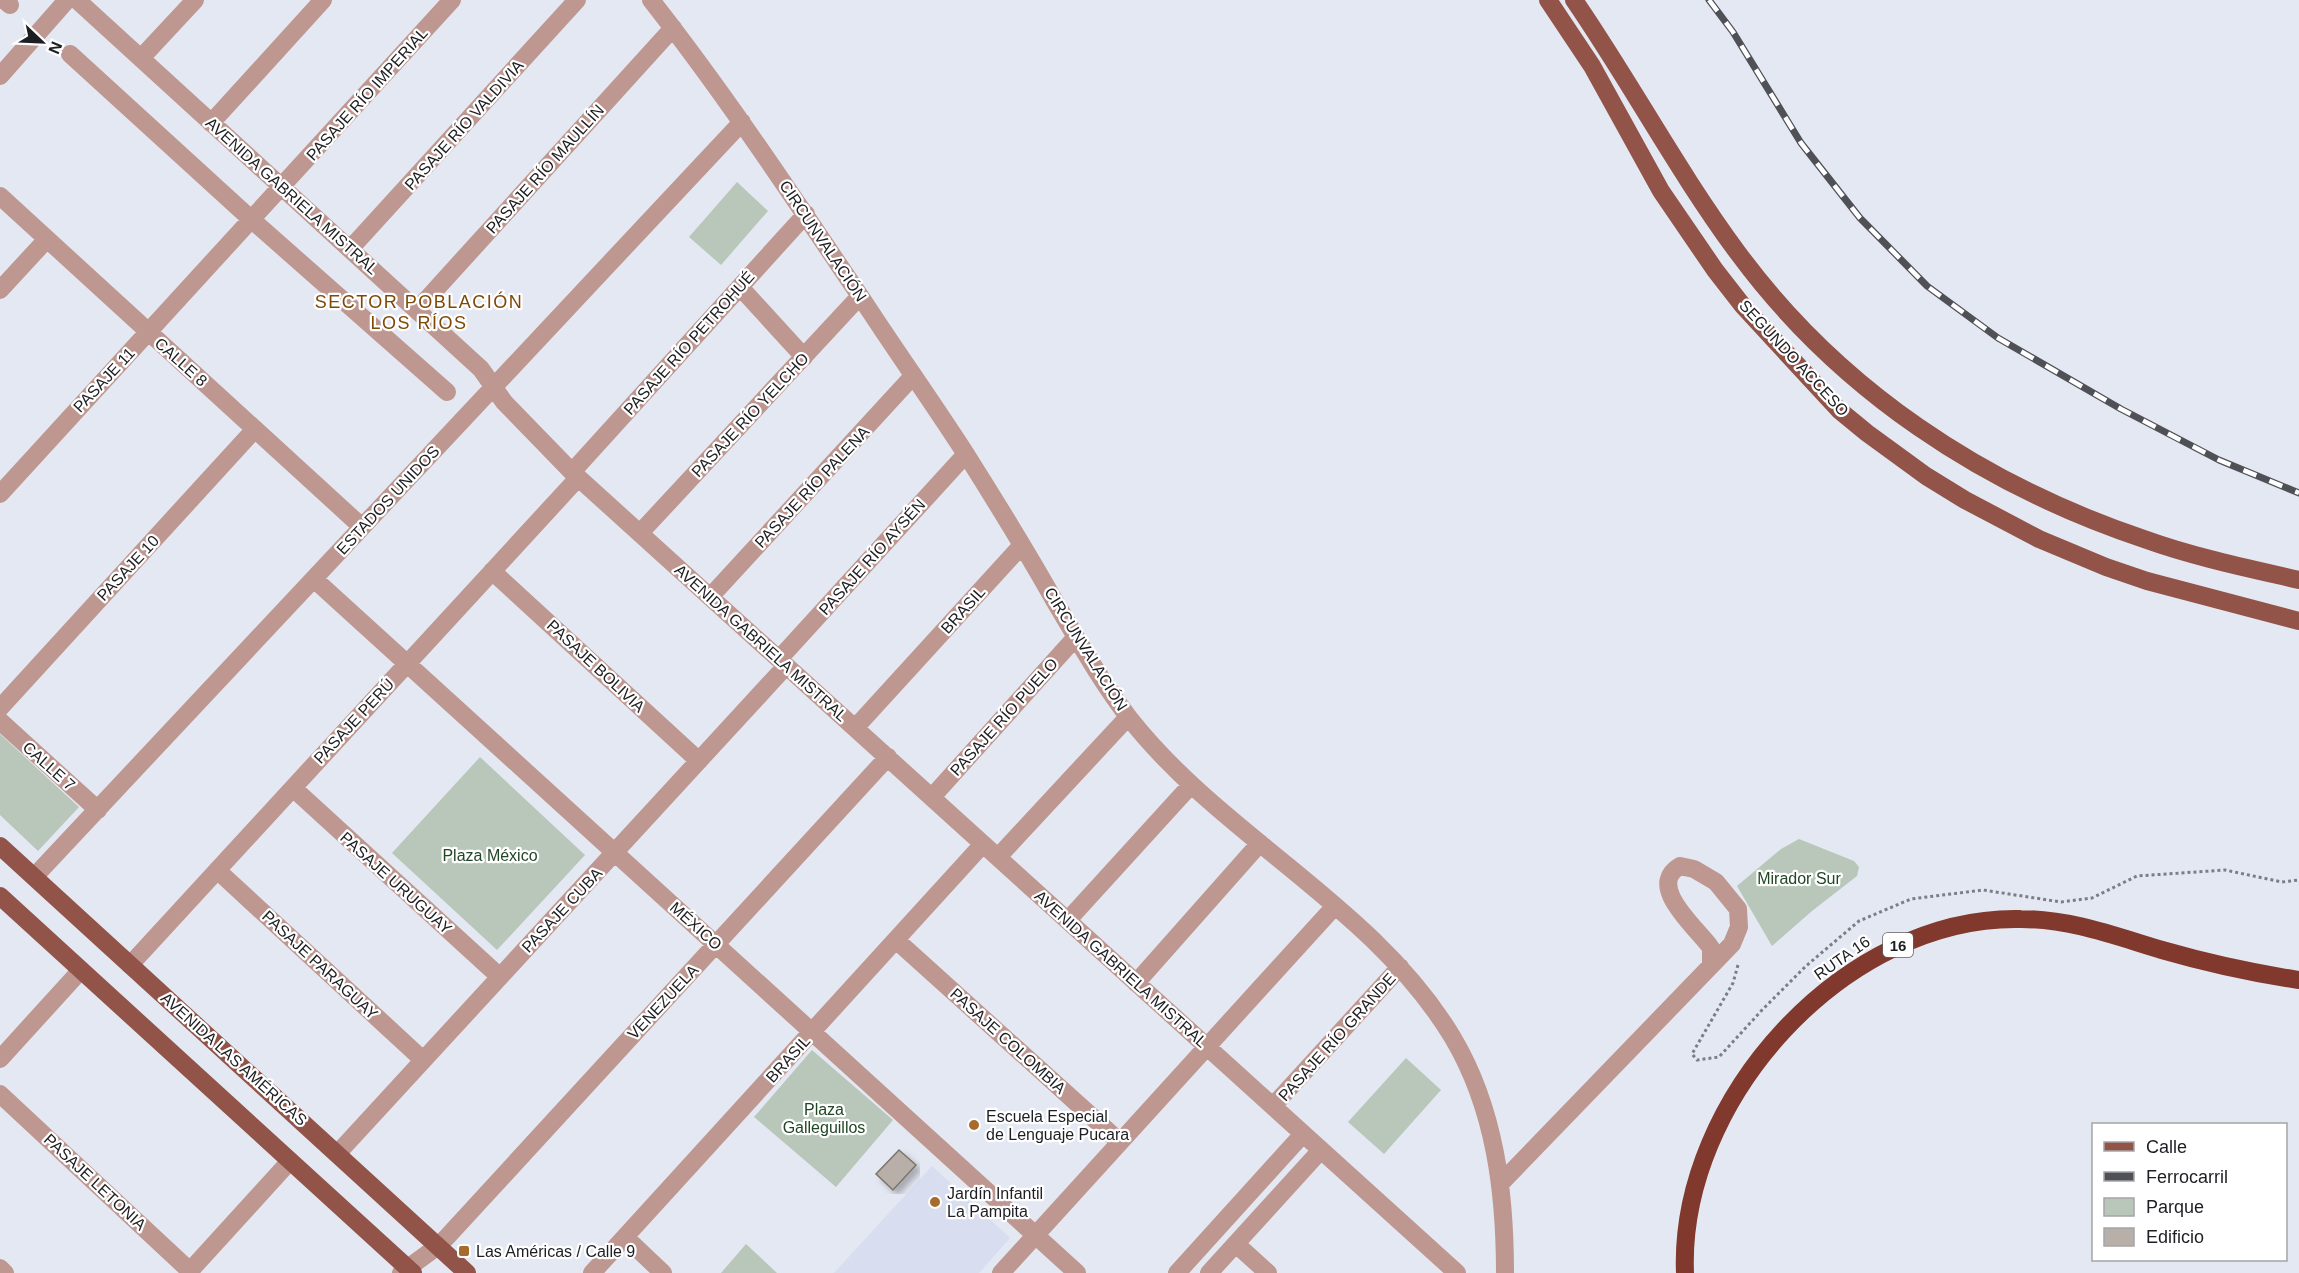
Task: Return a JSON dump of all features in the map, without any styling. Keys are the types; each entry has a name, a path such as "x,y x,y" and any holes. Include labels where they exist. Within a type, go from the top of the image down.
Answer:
{"highway":[{"name":"RUTA 16","path":"1685,1273 1686,1236 1697,1181 1716,1128 1745,1078 1782,1033 1820,997 1857,968 1902,944 1954,926 1981,921 2040,920 2085,926 2219,965 2299,980"}],"main road":[{"name":"SEGUNDO ACCESO","path":"1548,0 1592,66 1661,191 1692,238 1743,306 1839,410 1926,476 2006,523 2039,539 2146,580 2299,621"},
{"name":"SEGUNDO ACCESO","path":"1574,0 1685,175 1738,253 1795,322 1860,384 1929,435 2009,482 2055,504 2146,540 2191,554 2299,580"},
{"name":"AVENIDA LAS AMÉRICAS","path":"0,846 467,1273"},
{"path":"0,896 407,1271"}],"street":[{"path":"0,76 62,9 67,0"},
{"name":"AVENIDA GABRIELA MISTRAL","path":"77,0 481,369 493,389 575,475 1457,1273"},
{"path":"141,58 195,0"},
{"path":"211,123 323,0"},
{"name":"PASAJE RÍO IMPERIAL","path":"282,187 452,0"},
{"name":"PASAJE RÍO VALDIVIA","path":"350,249 577,0"},
{"name":"CIRCUNVALACIÓN","path":"651,0 742,122 806,214 966,454 1109,692 1128,717 1148,741 1191,784 1335,906 1400,967 1439,1016 1470,1070 1489,1126 1500,1184 1505,1273"},
{"name":"PASAJE RÍO MAULLÍN","path":"417,310 673,28"},
{"path":"70,54 252,220 447,392"},
{"name":"ESTADOS UNIDOS","path":"34,877 742,122"},
{"name":"PASAJE 11","path":"0,494 282,187"},
{"name":"CALLE 8","path":"0,196 362,528"},
{"name":"PASAJE RÍO PETROHUÉ","path":"575,475 806,214"},
{"path":"0,290 47,239"},
{"path":"740,287 804,357"},
{"name":"PASAJE RÍO YELCHO","path":"640,533 860,296"},
{"name":"PASAJE RÍO PALENA","path":"710,597 913,376"},
{"name":"PASAJE 10","path":"0,708 255,429"},
{"name":"PASAJE RÍO AYSÉN","path":"782,662 966,454"},
{"name":"PASAJE PERÚ","path":"130,965 492,571 575,475"},
{"name":"BRASIL","path":"855,728 1022,545"},
{"name":"PASAJE BOLIVIA","path":"492,571 699,761"},
{"name":"MÉXICO","path":"314,579 1077,1273"},
{"name":"PASAJE RÍO PUELO","path":"932,797 1076,637"},
{"name":"PASAJE CUBA","path":"337,1154 699,761 782,662"},
{"path":"998,857 1128,717"},
{"name":"CALLE 7","path":"0,721 98,810"},
{"name":"VENEZUELA","path":"407,1271 438,1246 888,758"},
{"path":"1068,920 1191,784"},
{"name":"PASAJE URUGUAY","path":"293,788 500,977"},
{"path":"1136,982 1260,843"},
{"name":"BRASIL","path":"592,1273 983,844"},
{"path":"1500,1184 1732,944 1739,927 1738,909 1716,882 1694,869 1680,866 1668,879 1668,888 1676,907 1711,948 1711,964"},
{"name":"PASAJE PARAGUAY","path":"217,870 423,1060"},
{"path":"1001,1273 1335,906"},
{"name":"PASAJE COLOMBIA","path":"896,940 1120,1142"},
{"name":"PASAJE RÍO GRANDE","path":"1273,1106 1400,967"},
{"path":"0,1059 81,970"},
{"name":"PASAJE LETONIA","path":"0,1094 189,1272"},
{"path":"1177,1273 1303,1134"},
{"path":"1209,1273 1321,1150"},
{"path":"189,1272 290,1161"},
{"path":"625,1238 663,1273"},
{"path":"1236,1244 1268,1273"},
{"path":"0,1268 5,1273"}],"shaded area":[{"name":"Jardín Infantil La Pampita","path":"932,1166 1010,1238 979,1273 834,1273"}],"green space":[{"path":"737,182 768,211 721,265 689,237"},
{"path":"0,734 79,807 38,851 0,815"},
{"name":"Plaza México","path":"480,757 585,855 497,950 392,853"},
{"name":"Mirador Sur","path":"1799,839 1854,861 1859,867 1857,876 1772,946 1737,886 1781,849"},
{"name":"Plaza Galleguillos","path":"812,1050 893,1120 836,1187 754,1117"},
{"path":"1406,1058 1441,1090 1384,1154 1348,1122"},
{"path":"746,1244 777,1273 721,1273"}],"building":[{"path":"899,1150 916,1165 893,1190 876,1174"}],"railway":[{"path":"1709,0 1733,32 1801,143 1860,218 1927,286 1998,338 2121,409 2219,460 2299,493"}],"place":[{"name":"Escuela Especial de Lenguaje Pucara","path":"974,1125"},
{"name":"Jardín Infantil La Pampita","path":"935,1202"},
{"name":"Las Américas / Calle 9","path":"464,1251"}],"district":[{"name":"SECTOR POBLACIÓN LOS RÍOS","path":"419,312"}]}
